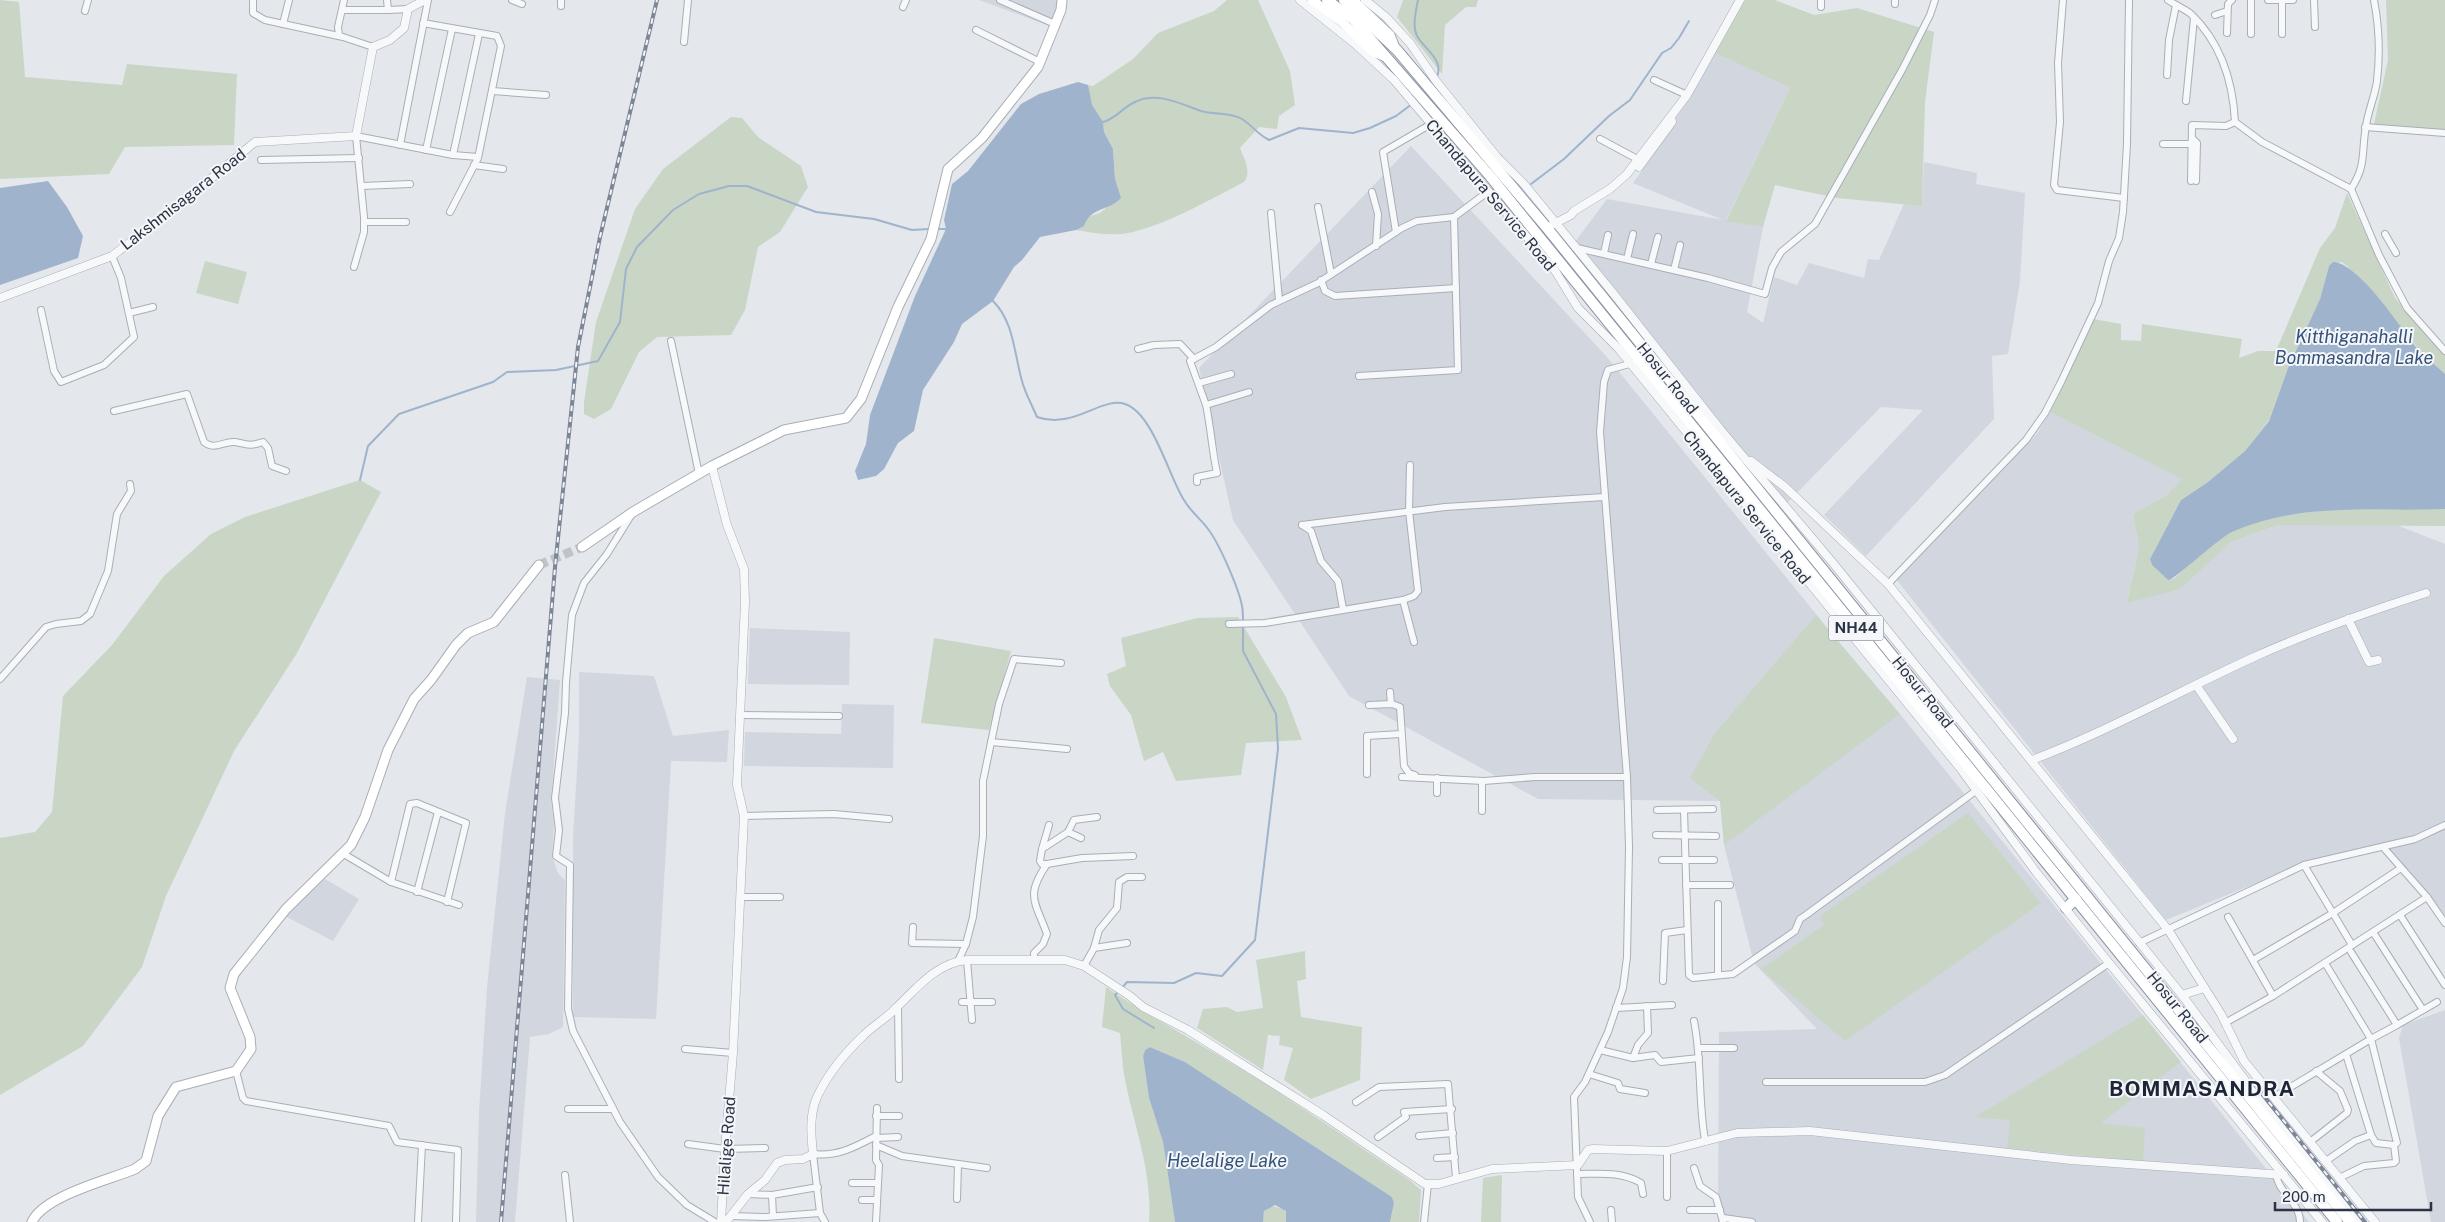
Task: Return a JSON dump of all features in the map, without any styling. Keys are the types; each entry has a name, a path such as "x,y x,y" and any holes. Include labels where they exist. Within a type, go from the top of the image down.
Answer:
{"highway":[{"name":"NH44","path":"1327,0 1353,19 1374,42 1393,54"},
{"name":"NH44","path":"1344,0 1378,30 1393,54"},
{"name":"Hosur Road","path":"1393,54 1436,88 1872,620 2288,1153 2338,1222"},
{"name":"Hosur Road","path":"1393,54 1423,98 1635,362 2076,899 2288,1153 2350,1222"},
{"path":"2068,911 2076,899"}],"main road":[{"path":"1039,64 1055,24 1062,0"},
{"path":"582,547 633,512 712,466 784,430 846,418 861,399 898,307 934,229 948,169 982,138 1052,47 1068,0"},
{"path":"1312,0 1342,22 1372,51 1393,54 1390,35 1353,0"},
{"path":"32,1222 36,1214 53,1200 135,1169 146,1161 158,1116 176,1087 236,1071 251,1049 250,1037 230,988 231,980 286,909 351,845 365,817 388,750 414,699 431,680 456,645 468,633 494,622 539,565"}],"street":[{"path":"85,11 88,0"},
{"path":"253,0 253,13 265,20 339,36 372,47 390,40 404,28 408,8"},
{"path":"283,24 290,0"},
{"path":"339,36 338,27 344,0"},
{"path":"387,0 388,10"},
{"path":"342,10 408,8 426,0"},
{"path":"400,145 426,0"},
{"path":"512,0 522,4"},
{"path":"684,42 688,0"},
{"path":"1000,0 1055,24"},
{"name":"Chandapura Service Road","path":"1300,0 1372,59 1417,106 1554,269 1578,308 1635,362 1977,790 2068,911 2280,1175 2322,1222"},
{"path":"1365,0 1386,17 1410,43 1436,88"},
{"path":"1740,0 1687,95 1667,120 1640,161 1619,182 1574,211 1571,215 1551,226 1577,248 1720,429 1814,540 1872,620 2182,996 2357,1222"},
{"path":"1577,248 1651,264 1765,294 1772,268 1782,252 1815,224 1902,70 1930,15 1935,0"},
{"path":"2063,0 2058,63 2060,122 2054,185 2058,190 2124,198"},
{"path":"1888,584 2026,440 2045,413 2075,355 2098,302 2109,261 2119,238 2124,198 2127,144 2129,0"},
{"path":"2168,0 2194,18 2216,47 2230,76 2235,122 2262,142 2350,189 2379,255 2407,308 2445,351"},
{"path":"2228,33 2227,10 2228,4 2232,0"},
{"path":"2251,0 2251,34"},
{"path":"2268,0 2293,0"},
{"path":"2314,0 2314,27"},
{"path":"2350,189 2360,175 2365,127 2377,82 2378,22 2374,0"},
{"path":"2282,1 2282,34"},
{"path":"2167,75 2169,40 2176,5"},
{"path":"2216,15 2227,10"},
{"path":"2186,101 2194,18"},
{"path":"423,22 497,36 502,46 478,157 450,212"},
{"path":"426,150 452,29"},
{"path":"976,30 1039,64"},
{"path":"453,155 479,34"},
{"path":"354,267 364,232 362,186 356,136 372,47"},
{"path":"1654,80 1687,95"},
{"path":"492,91 546,95"},
{"path":"2192,141 2192,125 2226,126 2235,122"},
{"path":"1396,232 1383,152 1431,124"},
{"path":"2365,127 2445,133"},
{"path":"356,136 453,155 478,157"},
{"name":"Lakshmisagara Road","path":"0,298 112,256 173,210 255,142 356,136"},
{"path":"1600,139 1640,161"},
{"path":"2163,144 2192,141 2197,143 2193,181"},
{"path":"261,160 359,158"},
{"path":"474,165 503,169"},
{"path":"362,186 410,184"},
{"path":"1198,482 1197,477 1217,473 1210,444 1212,434 1206,405 1190,361 1216,347 1279,300 1321,280 1396,232 1417,221 1454,218 1489,191"},
{"path":"1372,192 1378,214 1376,246"},
{"path":"1318,207 1331,274"},
{"path":"1271,213 1279,300"},
{"path":"1359,376 1458,370 1454,218"},
{"path":"364,222 406,222"},
{"path":"1627,259 1633,234"},
{"path":"2385,234 2396,253"},
{"path":"1604,253 1608,235"},
{"path":"1651,264 1658,236"},
{"path":"1674,270 1680,245"},
{"path":"41,310 54,371 61,382 104,365 134,337 121,278 112,256"},
{"path":"1321,280 1325,291 1329,295 1335,296 1456,288"},
{"path":"129,313 152,306"},
{"path":"671,342 699,474"},
{"path":"1138,349 1154,345 1180,344 1194,359"},
{"path":"1590,1222 1578,1197 1574,1097 1589,1074 1600,1050 1623,988 1627,957 1629,848 1627,777 1600,432 1604,382 1608,370 1635,362"},
{"path":"1199,383 1231,374"},
{"path":"1206,405 1249,392"},
{"path":"114,411 187,394 204,442 208,445 216,446 235,442 248,447 262,442 268,448 272,466 286,471"},
{"path":"1747,459 1757,464 1785,487 1888,584 2169,931 2222,1014 2224,1024 2244,1061 2375,1222"},
{"path":"1229,624 1265,623 1403,600 1414,596 1418,591 1409,511 1410,465"},
{"name":"Hilalige Road","path":"712,466 726,525 744,569 745,602 737,786 744,816 734,1053 725,1149 722,1222"},
{"path":"0,679 46,627 82,621 90,614 108,571 116,514 131,491 130,484"},
{"path":"1343,609 1338,582 1321,561 1311,531 1302,525 1409,511 1604,497"},
{"path":"633,512 607,554 584,583 575,603 570,628 566,713 555,798 558,830 556,856 557,859 570,865 568,990 570,1022 583,1052 614,1110 658,1176 687,1205 715,1222"},
{"path":"2032,760 2142,713 2277,647 2426,593"},
{"path":"1403,600 1414,642"},
{"path":"2348,620 2369,662 2378,660"},
{"path":"958,961 966,944 973,917 980,864 984,782 991,742 1014,659 1062,663"},
{"path":"2196,685 2233,738"},
{"path":"1390,692 1391,704"},
{"path":"1369,705 1391,704 1400,708 1404,766 1409,773 1476,776 1481,781 1482,811"},
{"path":"740,715 839,716"},
{"path":"1367,774 1367,735 1401,734"},
{"path":"991,742 1067,749"},
{"path":"1402,777 1481,781 1536,777 1627,777"},
{"path":"1437,778 1437,793"},
{"path":"1684,810 1690,977 1733,974 1795,931 1800,919 1977,790"},
{"path":"391,882 410,804 417,803 466,823 447,902"},
{"path":"1657,810 1713,809"},
{"path":"417,892 438,812"},
{"path":"744,816 834,814 889,819"},
{"path":"1042,849 1068,832 1074,820 1097,817"},
{"path":"1049,825 1042,849 1040,861 1042,864 1082,858 1133,856"},
{"path":"2139,943 2169,931 2304,865 2415,839 2445,825"},
{"path":"1068,832 1081,838"},
{"path":"1656,835 1716,836"},
{"path":"2384,847 2427,898 2445,923"},
{"path":"342,853 391,882 459,905"},
{"path":"1662,860 1714,860"},
{"path":"1034,959 1034,953 1043,944 1047,934 1035,905 1034,886 1048,864"},
{"path":"2304,865 2397,1025"},
{"path":"2253,960 2333,913 2401,868"},
{"path":"1084,966 1094,948 1104,922 1117,908 1118,882 1127,877 1142,877"},
{"path":"1686,885 1730,886"},
{"path":"740,897 780,897"},
{"path":"2211,1034 2224,1024 2352,949 2373,932 2427,898"},
{"path":"1718,904 1718,975"},
{"path":"2400,915 2445,985"},
{"path":"2228,917 2274,996"},
{"path":"913,927 912,943 966,944"},
{"path":"1663,981 1665,933 1687,930"},
{"path":"2373,932 2423,1010"},
{"path":"1094,948 1127,943"},
{"path":"966,960 972,1020"},
{"path":"825,1222 820,1213 813,1154 811,1117 817,1096 840,1059 864,1035 898,1006 917,985 941,968 966,960 1065,960 1084,966 1130,996 1142,1007 1188,1030 1323,1115 1415,1178 1428,1184 1439,1184 1492,1169 1577,1170 1631,1177 1641,1183 1643,1194"},
{"path":"1766,1082 1925,1082 1944,1075 2110,963"},
{"path":"2326,963 2371,1039 2397,1143 2394,1145 2396,1161 2394,1163 2364,1166 2339,1178"},
{"path":"2182,996 2204,988"},
{"path":"962,1002 992,1002"},
{"path":"2274,1097 2437,1002"},
{"path":"1616,1008 1672,1004"},
{"path":"898,1006 899,1080"},
{"path":"1633,1058 1638,1045 1648,1033 1647,1006"},
{"path":"1694,1020 1699,1048 1701,1116 1705,1140"},
{"path":"1699,1048 1734,1048"},
{"path":"685,1049 734,1053"},
{"path":"1600,1050 1633,1058 1655,1055 1661,1062 1699,1058"},
{"path":"2346,1054 2376,1143 2394,1145"},
{"path":"2236,1067 2244,1061"},
{"path":"236,1071 244,1100 390,1126 397,1142 456,1148 460,1151 456,1222"},
{"path":"2310,1142 2347,1113 2348,1110 2340,1092 2316,1071"},
{"path":"1589,1074 1618,1083 1620,1089 1645,1093"},
{"path":"1356,1102 1379,1087 1448,1084 1452,1109 1456,1178"},
{"path":"876,1108 876,1160 879,1165 876,1222"},
{"path":"568,1109 614,1110"},
{"path":"1378,1137 1406,1117 1404,1112 1452,1109"},
{"path":"876,1116 899,1116"},
{"path":"1577,1170 1588,1150 1592,1149 1667,1151 1737,1133 1810,1131 2071,1160 2280,1175 2277,1183 2300,1212 2300,1222"},
{"path":"1419,1136 1453,1133"},
{"path":"2326,1162 2355,1141 2372,1135"},
{"path":"729,1219 748,1194 765,1180 777,1163 785,1160 802,1159 813,1154 838,1154 876,1136 898,1137"},
{"path":"688,1144 725,1149 765,1148"},
{"path":"418,1222 422,1145"},
{"path":"876,1145 902,1156 987,1168"},
{"path":"1667,1151 1667,1197"},
{"path":"1437,1158 1454,1157"},
{"path":"957,1199 958,1164"},
{"path":"1694,1168 1700,1186 1716,1197 1723,1220 1752,1222"},
{"path":"565,1176 570,1222"},
{"path":"852,1183 878,1182"},
{"path":"1424,1222 1428,1184"},
{"path":"748,1194 772,1195 818,1187"},
{"path":"768,1219 772,1195"},
{"path":"862,1200 877,1200"},
{"path":"1611,1210 1612,1222"},
{"path":"1690,1210 1720,1210"},
{"path":"729,1219 768,1219 820,1213"}],"shaded area":[{"path":"979,0 1059,0 1054,19 1047,25"},
{"path":"1715,53 1790,88 1726,220 1763,227 1747,312 1763,323 1774,277 1797,285 1809,263 1864,278 1868,259 1879,260 1904,204 1922,206 1924,162 1977,173 1976,184 2025,193 2020,281 2008,354 1992,356 1994,419 1866,556 1824,515 1923,410 1881,407 1787,503 1572,246 1607,199 1723,220 1633,183 1658,148"},
{"path":"1411,146 1607,357 1898,715 1900,714 2309,1222 1718,1222 1719,1032 1817,1029 1754,963 1724,845 1720,801 1538,799 1349,696 1233,520 1199,368"},
{"path":"2050,412 2183,479 2167,495 2133,514 2139,547 2127,602 2205,564 2231,542 2278,525 2394,524 2445,544 2445,927 2381,844 2308,862 2166,920 1896,579 2037,434"},
{"path":"750,628 850,632 849,685 748,684"},
{"path":"579,672 654,676 673,736 729,730 727,762 671,761 656,1019 573,1017 573,837 579,736"},
{"path":"527,677 560,680 551,802 554,825 552,856 558,873 565,880 563,1027 549,1034 530,1037 515,1222 476,1222 479,1112 487,988 505,813"},
{"path":"842,704 894,705 893,768 744,766 745,732 841,734"},
{"path":"325,879 359,899 333,941 285,916"},
{"path":"2445,1010 2445,1222 2431,1222 2399,1038 2403,1025"}],"green space":[{"path":"0,0 19,2 25,77 122,85 127,64 237,74 234,145 125,147 109,174 0,179"},
{"path":"1227,0 1258,0 1290,71 1295,105 1279,116 1277,129 1259,127 1240,148 1247,169 1244,182 1176,217 1148,228 1133,232 1111,234 1076,230 1087,217 1100,213 1105,209 1115,179 1113,149 1104,132 1103,122 1090,106 1088,85 1093,86 1133,59 1158,33 1214,11"},
{"path":"1403,0 1478,0 1476,7 1466,7 1445,25 1442,74 1397,17"},
{"path":"1745,0 1775,0 1814,15 1857,8 1934,32 1925,102 1922,206 1837,198 1775,185 1763,227 1726,221 1790,88 1715,53"},
{"path":"2386,0 2445,0 2445,130 2374,124 2388,60"},
{"path":"731,117 742,118 758,137 801,166 808,187 780,232 758,247 745,310 731,335 657,337 639,352 611,409 594,419 584,414 584,402 596,322 635,209 663,169"},
{"path":"2347,193 2395,298 2445,355 2445,374 2420,351 2373,292 2353,271 2342,262 2329,266 2320,299 2288,368 2269,420 2245,451 2208,482 2181,500 2150,559 2152,565 2168,580 2175,578 2198,555 2231,531 2272,517 2326,510 2445,509 2445,526 2278,525 2231,542 2180,589 2127,603 2139,547 2133,514 2167,495 2182,479 2050,412 2093,319 2121,324 2121,340 2141,341 2142,324 2242,339 2239,358 2258,351 2276,351 2320,248 2335,228"},
{"path":"205,261 247,272 238,304 196,293"},
{"path":"360,480 381,492 297,653 234,751 166,896 142,967 83,1046 0,1095 0,838 35,832 52,812 63,696 112,645 164,576 211,534 245,517"},
{"path":"1816,615 1900,714 1724,845 1720,801 1690,778 1715,733"},
{"path":"1238,617 1286,697 1302,740 1246,743 1241,775 1176,781 1163,752 1144,761 1131,715 1110,686 1107,674 1126,666 1121,638 1197,618"},
{"path":"934,638 1011,651 989,730 921,723"},
{"path":"1968,813 2041,903 1845,1041 1761,969 1824,925 1820,916"},
{"path":"1305,951 1306,979 1297,981 1301,1017 1362,1027 1360,1080 1311,1099 1284,1080 1293,1048 1279,1045 1280,1036 1268,1035 1263,1070 1197,1028 1203,1009 1227,1007 1237,1012 1263,1008 1256,960"},
{"path":"1106,987 1312,1114 1408,1179 1421,1190 1419,1222 1390,1222 1394,1203 1392,1197 1185,1062 1150,1047 1145,1050 1143,1056 1149,1098 1163,1142 1175,1222 1149,1222 1148,1183 1145,1163 1123,1068 1120,1033 1102,1027"},
{"path":"2143,1015 2181,1062 2101,1123 2145,1128 2143,1161 2007,1148 2010,1120 1975,1117"},
{"path":"1502,1175 1501,1222 1481,1222 1483,1178"},
{"path":"1272,1206 1284,1209 1287,1214 1286,1222 1263,1222 1264,1211"}],"water":[{"path":"1078,82 1088,85 1092,105 1103,122 1104,132 1113,149 1115,179 1121,198 1095,212 1084,226 1076,230 1040,237 1014,267 993,301 962,324 954,342 923,390 914,431 898,443 884,469 876,476 858,480 855,471 866,444 870,415 915,296 946,229 944,220 952,184 968,171 1021,104 1039,94"},
{"path":"48,181 67,207 83,236 78,258 0,285 0,188"},
{"name":"Kitthiganahalli Bommasandra Lake","path":"2333,262 2343,265 2367,284 2420,352 2445,374 2445,509 2338,510 2286,516 2260,522 2227,535 2179,574 2168,580 2152,565 2150,559 2181,500 2208,482 2245,451 2269,421 2288,368 2320,299 2329,266"},
{"name":"Heelalige Lake","path":"1150,1047 1185,1062 1392,1197 1394,1203 1390,1222 1286,1222 1286,1211 1275,1205 1264,1211 1263,1222 1175,1222 1163,1142 1149,1098 1143,1056 1145,1050"}],"waterway":[{"path":"1418,0 1415,28 1420,41 1436,60 1438,65 1437,77"},
{"path":"1531,184 1564,159 1609,116 1630,100 1662,53 1671,48 1689,21"},
{"path":"1103,122 1135,102 1143,99 1160,98 1201,111 1237,117 1269,140 1299,128 1353,133 1370,128 1396,116 1412,104"},
{"path":"360,480 368,446 399,414 493,382 507,372 556,370 598,361 620,322 626,269 637,247 673,210 699,194 729,186 747,186 816,212 874,219 912,230 929,229"},
{"path":"936,229 946,229"},
{"path":"993,301 1000,309 1009,328 1023,386 1037,417 1050,420 1063,419 1107,404 1116,403 1125,404 1135,410 1144,420 1152,432 1178,490 1189,508 1208,529 1223,555 1240,598 1243,621"},
{"path":"1122,988 1127,982 1174,983 1196,973 1222,976 1255,940 1278,749 1276,714 1243,651 1243,626"},
{"path":"1119,991 1115,995 1123,1009 1154,1028"}],"tunnel":[{"path":"539,565 582,547"}],"railway":[{"path":"501,1222 555,567 578,347 600,237 657,0"},
{"path":"2255,1085 2365,1222"}],"district":[{"name":"BOMMASANDRA","path":"2202,1089"}]}
